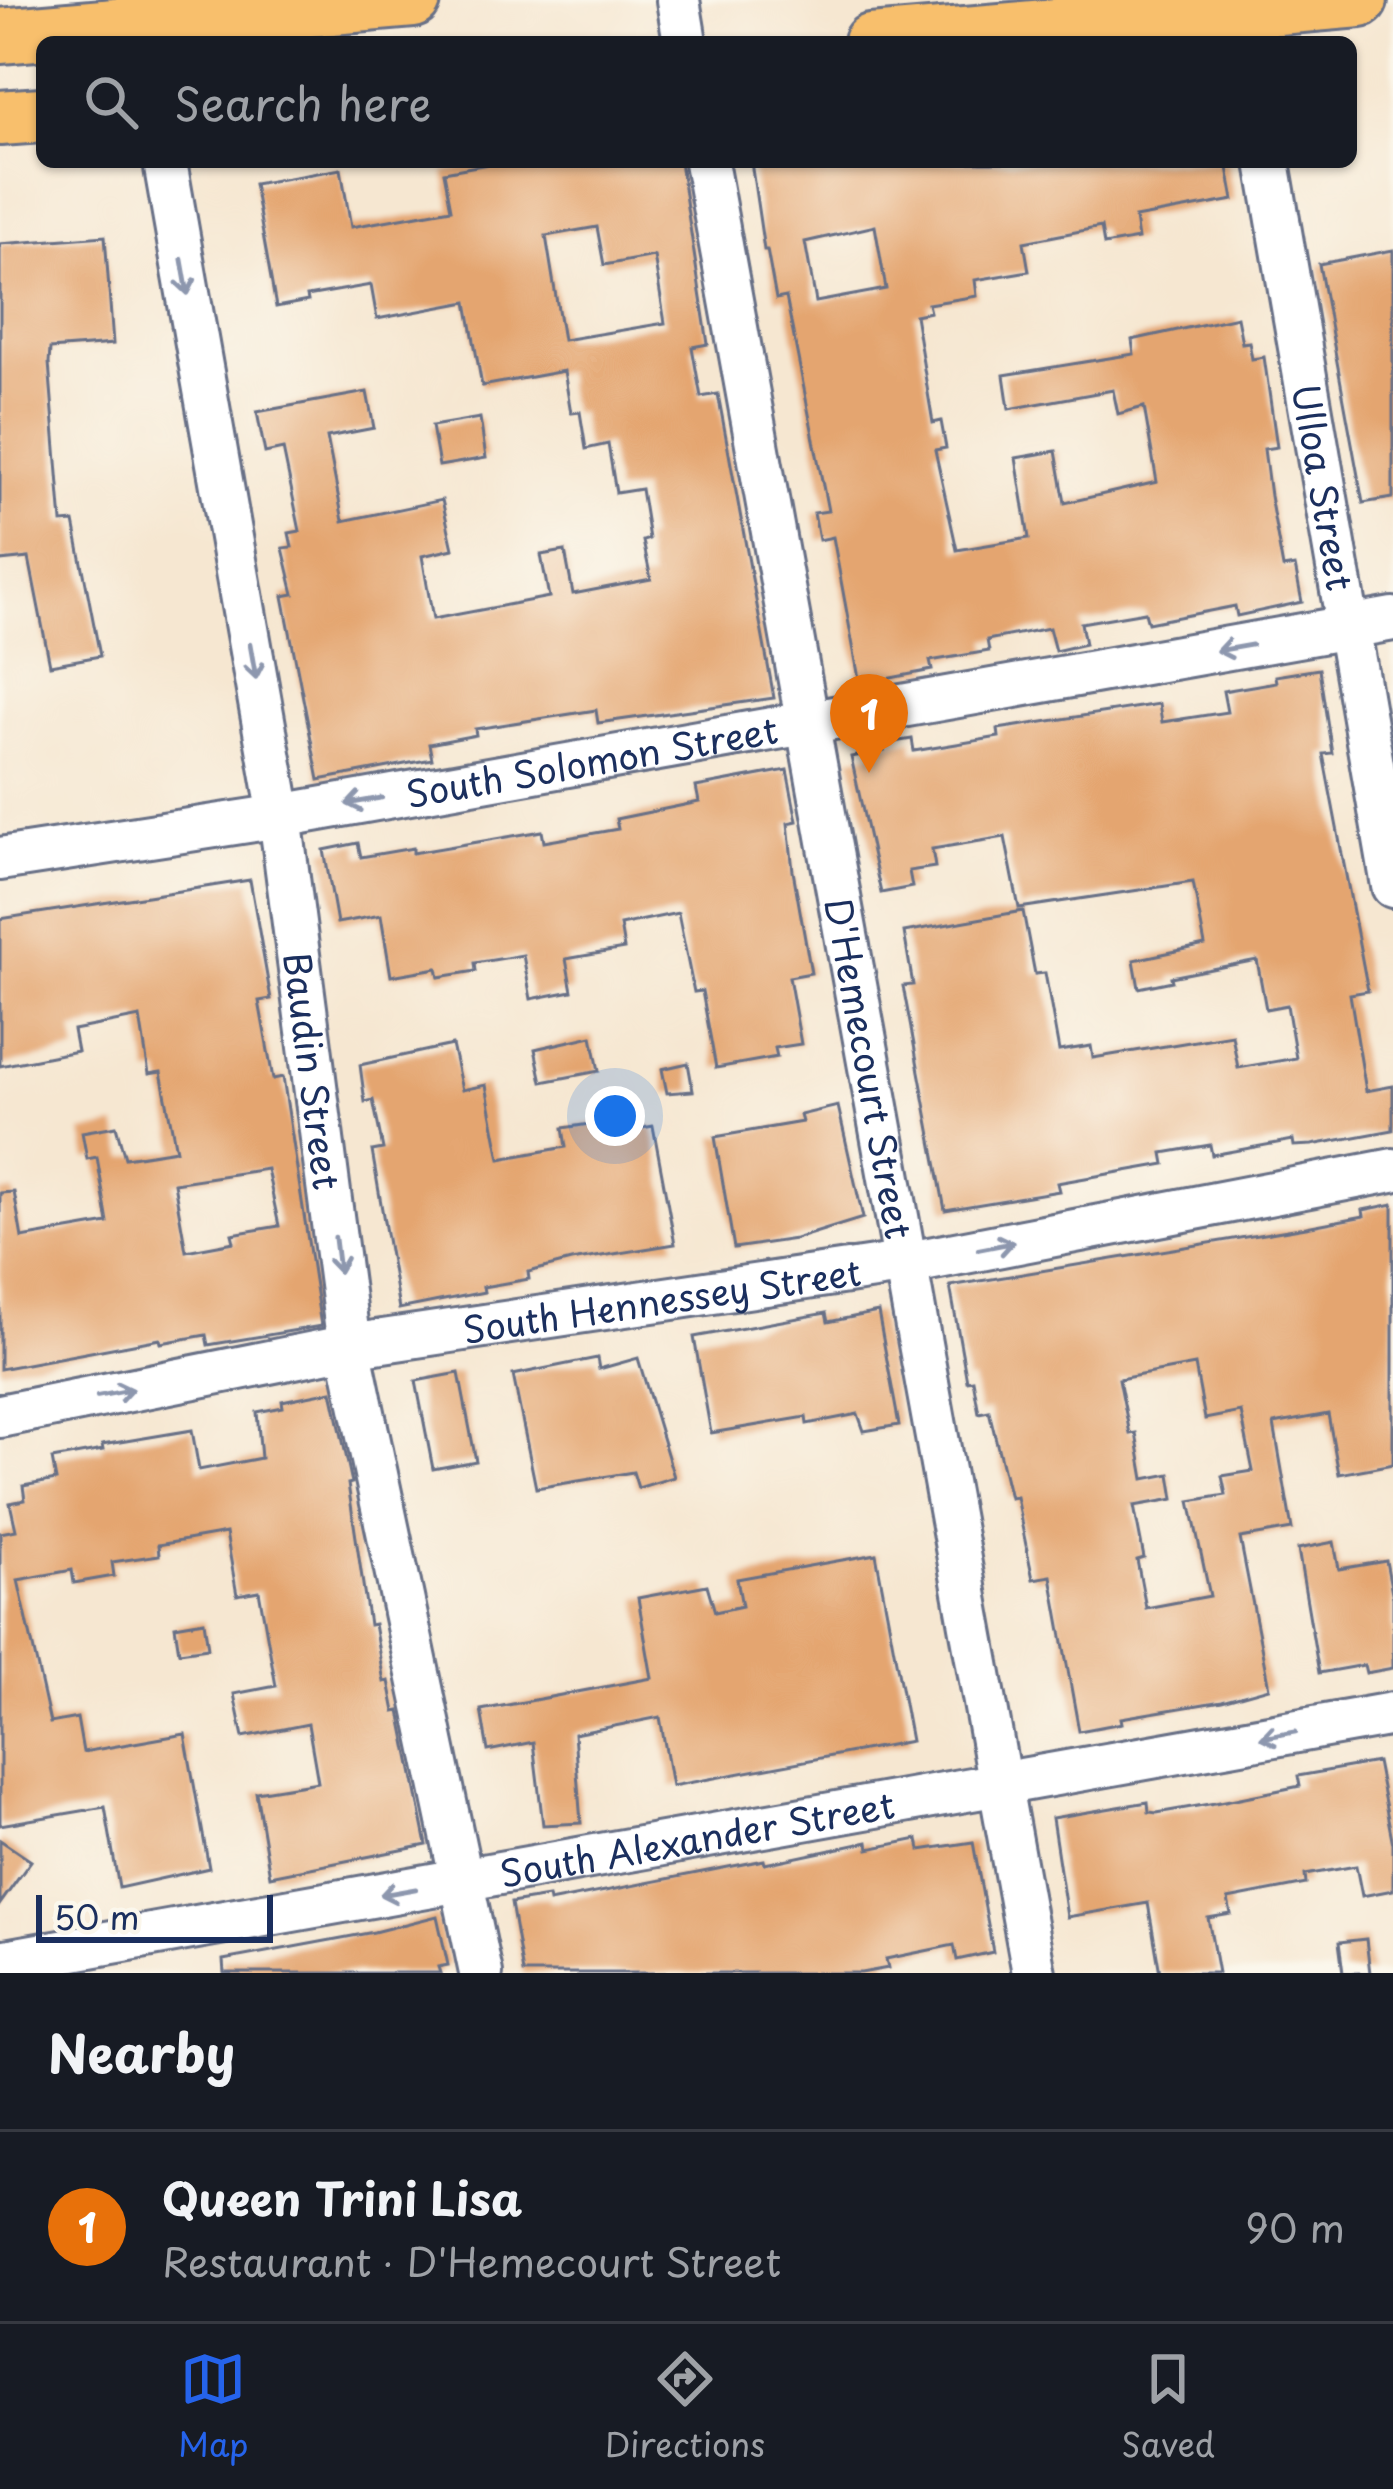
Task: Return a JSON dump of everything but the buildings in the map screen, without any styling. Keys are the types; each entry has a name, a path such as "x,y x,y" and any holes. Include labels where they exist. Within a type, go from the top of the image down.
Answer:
{"main road":[{"path":"0,36 413,0"},
{"path":"886,27 1243,17 1360,0"},
{"path":"0,118 36,115"}],"street":[{"path":"678,0 684,36"},
{"name":"Baudin Street","path":"165,168 280,816 349,1346 482,1973"},
{"name":"D'Hemecourt Street","path":"707,168 1034,1973"},
{"name":"Ulloa Street","path":"1269,168 1393,886"},
{"name":"South Solomon Street","path":"0,859 280,816 1393,619"},
{"name":"South Hennessey Street","path":"0,1416 349,1346 908,1263 1393,1170"},
{"name":"South Alexander Street","path":"0,1962 1393,1714"}],"place":[{"name":"Queen Trini Lisa","path":"869,773"}]}
